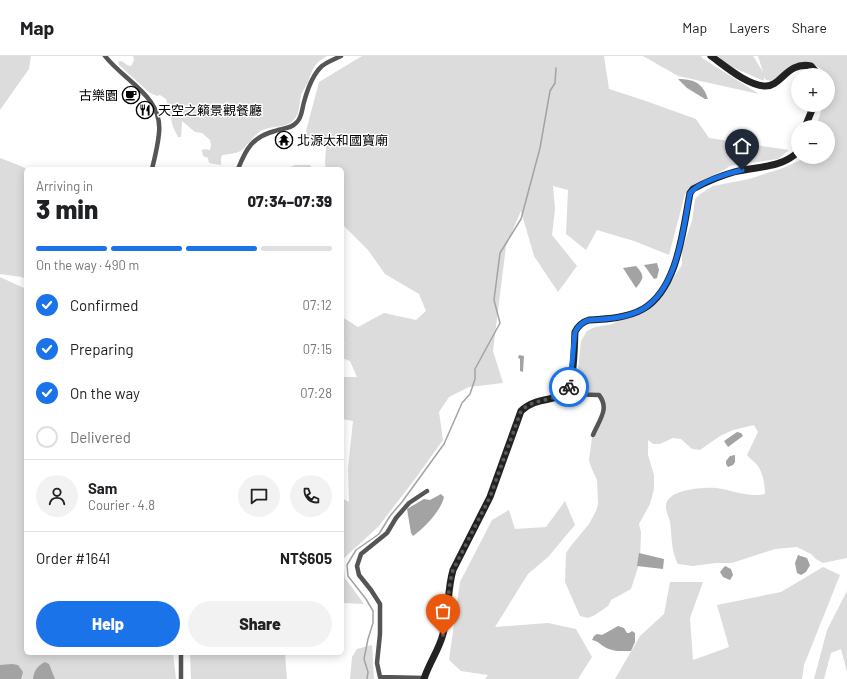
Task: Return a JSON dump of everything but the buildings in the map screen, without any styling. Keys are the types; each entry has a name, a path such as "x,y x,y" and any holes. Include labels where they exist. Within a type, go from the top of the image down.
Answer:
{"street":[{"path":"105,56 116,69 145,93 156,108 159,132 152,167"},
{"path":"239,167 245,152 254,142 264,135 291,127 297,122 300,118 305,99 314,76 322,66 341,56"},
{"path":"711,56 746,80 766,86 775,84 791,70"},
{"path":"796,68 802,65 811,66 813,68"},
{"path":"564,394 570,383 575,332 578,327 585,321 622,316 642,309 656,297 664,287 672,273 690,193 693,189 733,172 782,163 791,158"},
{"path":"427,491 410,504 396,518 387,533 362,554 357,566 359,574 380,604 380,634 377,663 380,677 424,678 443,635 453,570 490,497 521,411 532,403 564,394 599,395 604,401 605,408 593,435"},
{"path":"181,655 181,679"}],"shaded area":[{"path":"0,56 31,56 29,69 0,110"},
{"path":"133,56 327,56 316,64 302,94 299,110 293,121 285,125 267,128 255,136 241,151 233,154 222,155 221,165 209,163 208,158 203,156 203,149 210,150 210,140 202,133 195,132 182,121 181,137 178,137 173,127 166,99 160,95 157,96 150,93 119,65 118,62 120,61 131,66 134,60"},
{"path":"362,56 604,56 609,89 696,119 709,138 789,150 778,159 730,166 685,194 669,255 634,241 597,230 586,250 566,234 568,190 553,186 555,209 552,235 577,266 558,292 534,256 521,211 506,246 493,351 503,383 469,387 449,397 439,412 443,440 378,527 344,558 344,499 349,502 348,469 353,421 344,419 344,377 357,377 350,361 344,359 344,318 358,327 384,313 416,320 426,311 419,294 385,274 368,250 344,226 344,167 326,167 326,146 309,144 306,131 319,82"},
{"path":"643,56 701,56 759,94 678,76"},
{"path":"718,56 753,56 763,72 758,56 847,56 847,558 823,563 811,554 797,547 775,549 732,563 716,563 693,566 678,564 673,549 670,522 666,509 667,501 672,496 686,490 703,488 716,488 753,495 765,494 765,487 760,469 747,455 758,432 754,425 733,430 720,436 700,450 692,449 681,439 673,438 660,444 653,444 648,440 648,455 654,475 654,489 650,504 639,524 641,532 640,561 631,589 611,600 608,606 595,615 588,618 580,616 565,582 566,553 589,524 598,504 597,480 589,460 592,438 605,414 603,399 598,395 584,391 579,386 577,378 581,341 587,331 595,327 612,324 632,315 670,283 682,265 682,250 692,221 695,199 700,194 713,186 749,179 792,164 835,164 835,120 818,120 821,112 835,112 835,68 820,68 815,65 806,64 791,68 791,70 770,81 766,80 764,77 764,81 730,66"},
{"path":"678,79 689,80 697,83 701,86 708,99 705,99 687,88"},
{"path":"0,158 24,168 24,278 0,274"},
{"path":"295,165 310,165 312,167 290,167"},
{"path":"657,263 659,270 657,278 654,279 644,265"},
{"path":"636,266 641,272 642,279 636,288 623,268"},
{"path":"0,277 24,288 24,655 173,655 176,679 0,679"},
{"path":"519,355 524,356 523,372 520,371"},
{"path":"737,432 741,433 743,436 728,447 724,441"},
{"path":"735,455 735,462 733,465 728,467 726,461 730,456"},
{"path":"441,494 444,497 436,513 427,524 413,536 411,533 407,509 424,499 430,500"},
{"path":"565,501 575,525 548,557 528,574 495,627 548,623 576,629 592,657 578,679 485,679 488,675 461,671 449,660 460,582 492,520 509,510 515,529 546,527"},
{"path":"639,553 664,559 663,569 637,566"},
{"path":"798,555 807,558 810,565 806,572 801,575 797,573 795,563"},
{"path":"725,566 731,569 733,575 730,580 723,577 720,572"},
{"path":"823,567 840,575 804,665 802,679 615,679 640,636 664,614 670,582 703,582 690,618 693,660 729,647 717,605 781,592"},
{"path":"344,568 345,578 364,604 344,603"},
{"path":"847,591 847,672 841,649 831,653 824,679 814,679 827,630"},
{"path":"618,626 624,628 627,633 632,631 635,633 635,642 631,651 617,651 592,640 597,634 602,635"},
{"path":"372,645 374,679 350,679 352,657 357,649"},
{"path":"190,655 285,655 287,679 191,679"},
{"path":"45,662 49,664 55,679 33,679 36,669"},
{"path":"0,665 18,665 23,672 21,679 0,679"}],"waterway":[{"path":"367,679 368,672 364,659 373,623 373,611 366,599 348,576 347,565 356,550 379,534 390,516 402,502 444,444 462,403 470,394 475,379 475,369 500,323 494,300 500,253 521,219 540,148 550,91 555,83 556,68"}],"way so far":[{"path":"443,635 453,570 490,497 521,411 532,403 564,394 569,387"}],"place":[{"name":"古樂園","path":"131,95"},
{"name":"天空之籟景觀餐廳","path":"145,110"},
{"name":"北源太和國寶廟","path":"284,140"}],"route":[{"path":"569,387 575,332 578,327 585,321 622,316 632,313 642,309 656,297 672,273 680,245 690,193 693,189 727,174 742,170"}]}
